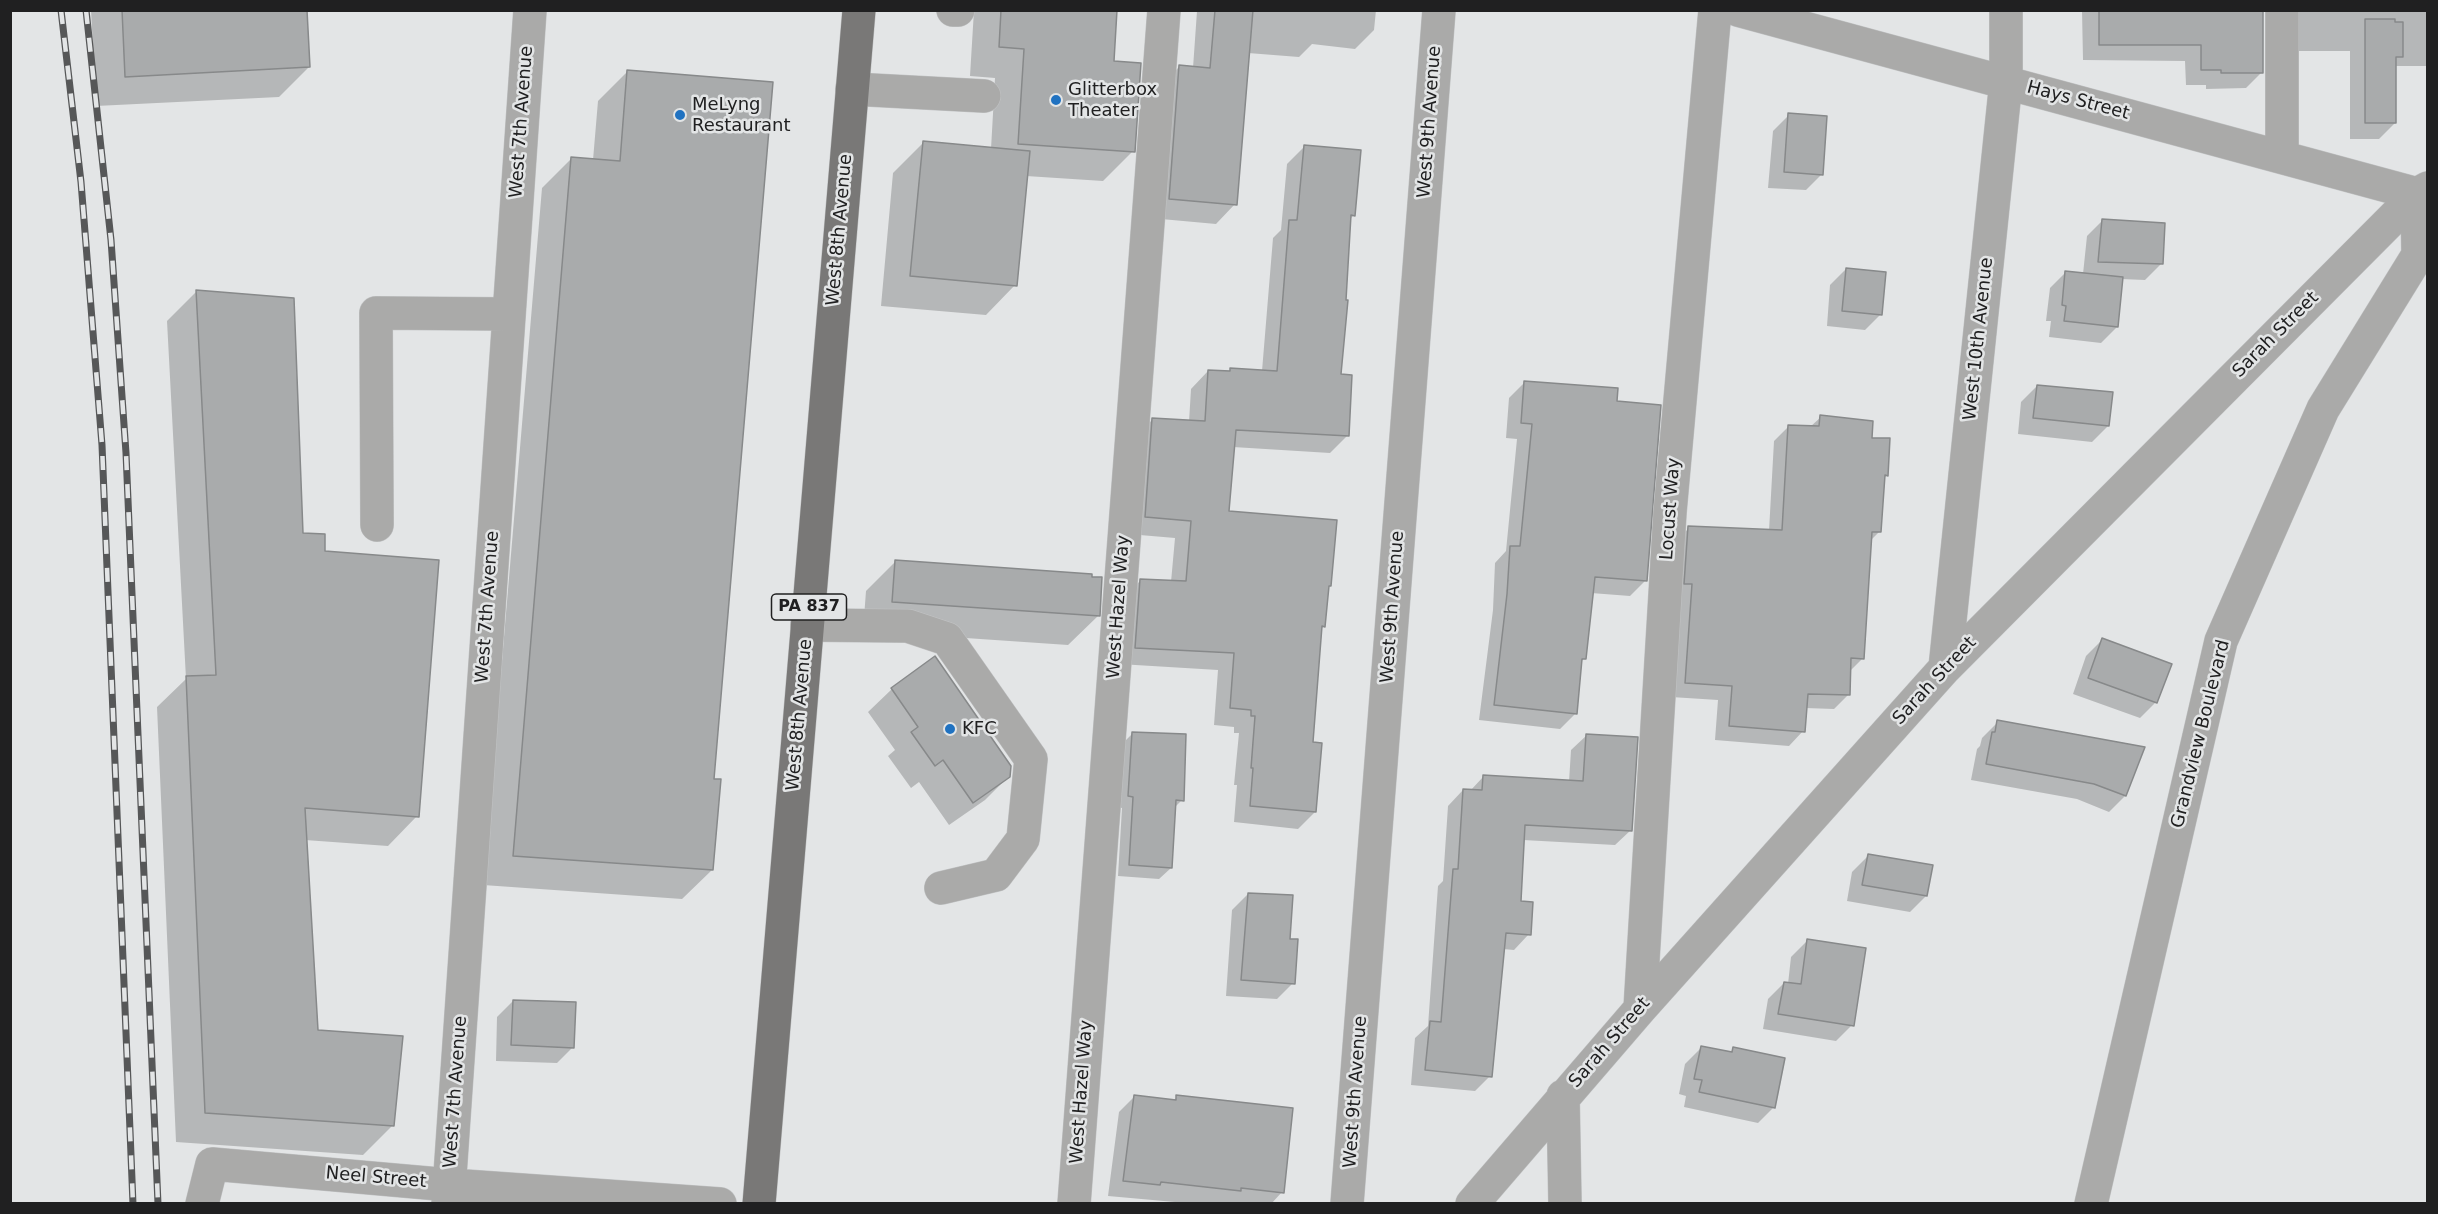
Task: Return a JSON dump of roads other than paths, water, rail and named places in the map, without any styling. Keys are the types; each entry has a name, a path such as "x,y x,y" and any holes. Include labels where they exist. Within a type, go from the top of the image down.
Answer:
{"main road":[{"name":"West 8th Avenue","path":"759,1203 859,10"}],"street":[{"name":"West 7th Avenue","path":"449,1194 530,10"},
{"path":"953,10 958,10"},
{"name":"West Hazel Way","path":"1074,1203 1164,10"},
{"name":"West 9th Avenue","path":"1347,1203 1439,10"},
{"name":"Locust Way","path":"1640,1009 1670,512 1715,10"},
{"name":"Hays Street","path":"1738,10 2282,157 2422,191"},
{"name":"West 10th Avenue","path":"1945,668 2006,81 2006,10"},
{"path":"2282,10 2282,157"},
{"path":"852,88 984,96"},
{"name":"Sarah Street","path":"1472,1203 1563,1096 1945,668 2422,191"},
{"name":"Grandview Boulevard","path":"2091,1203 2221,641 2323,409 2418,255 2422,191"},
{"path":"377,525 376,313 508,314"},
{"path":"807,625 908,626 947,639 1031,759 1023,839 996,875 941,888"},
{"path":"1563,1096 1565,1203"},
{"name":"Neel Street","path":"202,1203 212,1164 449,1194 720,1203"}],"railway":[{"path":"61,10 81,182 102,445 133,1204"},
{"path":"86,10 111,240 126,453 158,1204"}],"place":[{"name":"Glitterbox Theater","path":"1056,100"},
{"name":"MeLyng Restaurant","path":"680,115"},
{"name":"KFC","path":"950,729"}]}
